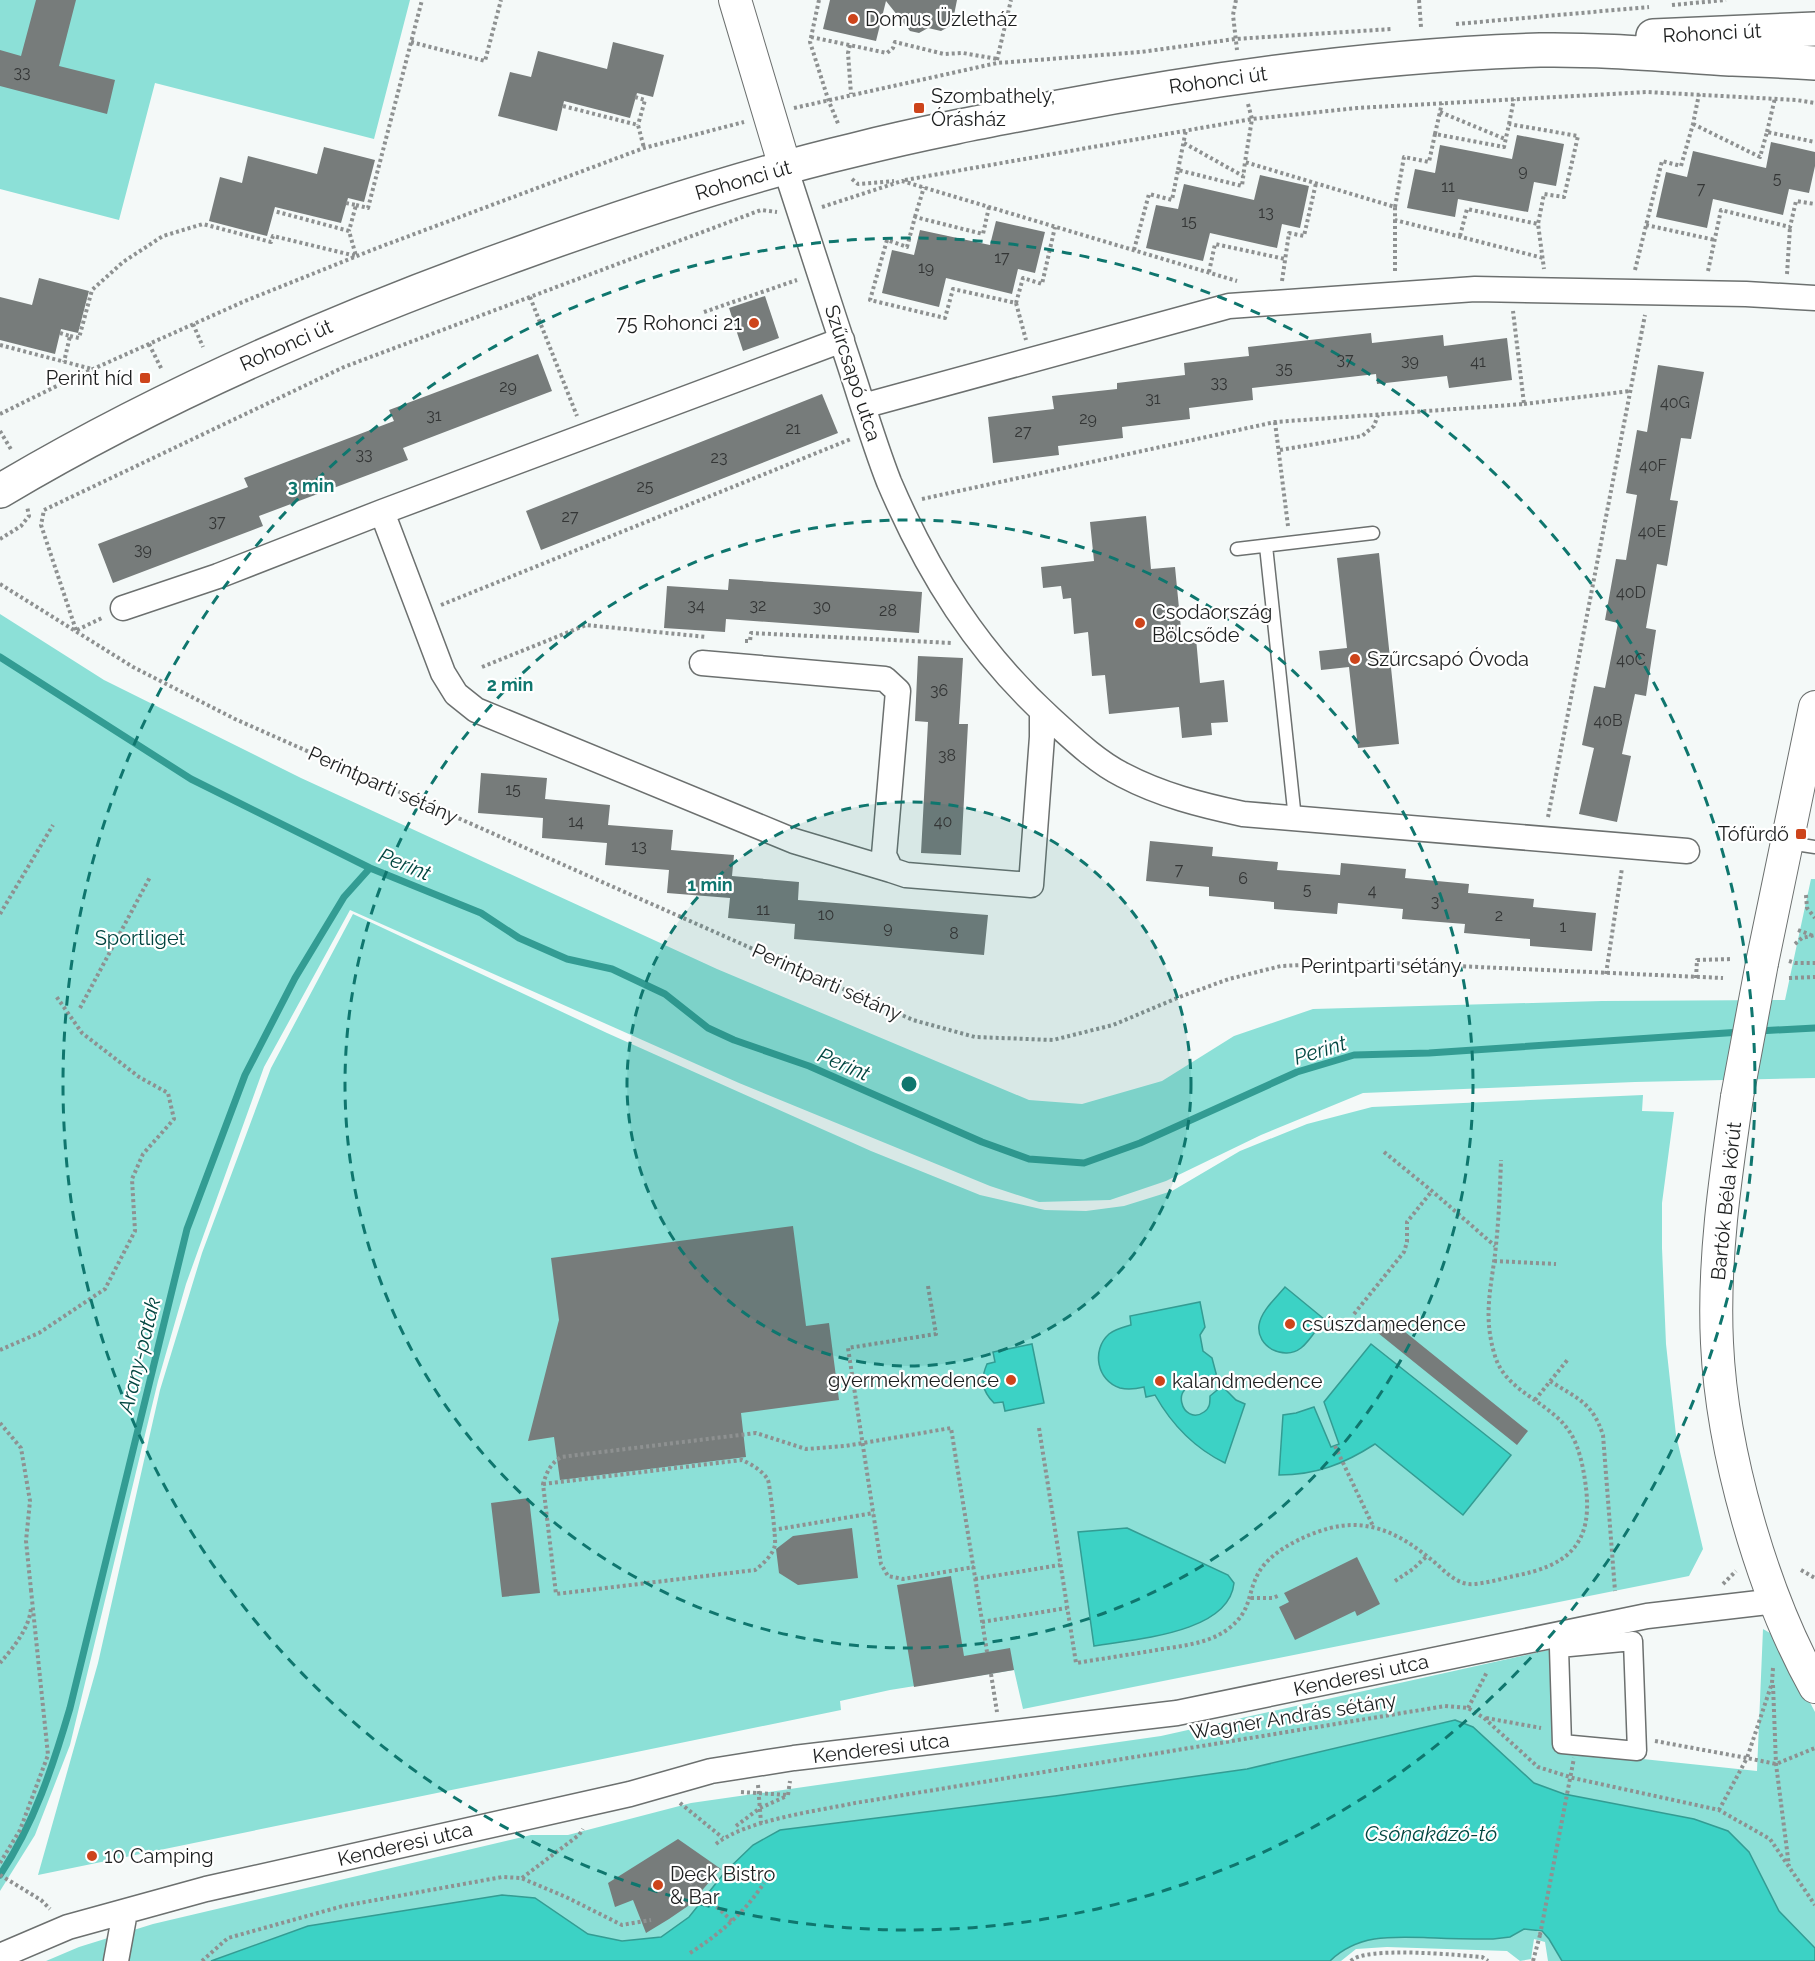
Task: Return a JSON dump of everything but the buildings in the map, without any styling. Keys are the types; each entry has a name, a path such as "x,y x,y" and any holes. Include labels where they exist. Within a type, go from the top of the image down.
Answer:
{"main road":[{"name":"Rohonci út","path":"1538,51 1649,36 1815,29"},
{"name":"Rohonci út","path":"13,495 111,430 207,380 324,328 454,277 585,230 742,179 849,151 931,132 1144,91 1341,63 1538,51 1596,50 1815,63"}],"street":[{"name":"Szűrcsapó utca","path":"735,0 785,167 862,406 899,504 918,545 945,593 980,644 1042,711 1107,766 1150,788 1196,804 1243,814 1294,819 1632,846"},
{"path":"1730,59 1815,70"},
{"path":"862,406 1229,306 1475,289 1746,294 1815,298"},
{"path":"123,608 218,576 382,512 842,340"},
{"path":"382,512 443,673 456,694 476,710 794,841 906,875 1031,885 1042,711"},
{"path":"702,663 885,679 898,691 884,855 891,870"},
{"name":"Bartók Béla körút","path":"1815,707 1801,845 1775,970 1737,1097 1719,1246 1716,1294 1717,1344 1734,1463 1754,1537 1776,1601 1785,1655 1815,1687"},
{"path":"1632,846 1687,851"},
{"name":"Kenderesi utca","path":"0,1956 68,1927 206,1889 630,1794 711,1771 794,1758 1177,1713 1647,1616 1776,1601"},
{"path":"1633,1641 1636,1738 1637,1751 1562,1744 1559,1648 1633,1641"},
{"path":"116,1961 125,1912"}],"lane":[{"path":"1237,549 1373,533"},
{"path":"1266,546 1294,819"}],"path":[{"path":"346,203 368,208 422,0"},
{"path":"411,42 485,61 501,0"},
{"path":"819,0 810,42 828,99 849,151 852,180 858,184 902,181 1251,119 1357,108 1647,92 1815,102"},
{"path":"997,61 1011,0"},
{"path":"1178,170 1242,186 1251,119 1235,39 1233,15 1236,0"},
{"path":"1419,0 1421,27"},
{"path":"1667,5 1726,0"},
{"path":"1444,25 1655,6"},
{"path":"1409,27 1433,26"},
{"path":"0,414 193,324 356,256 644,148 828,99 997,61 1141,52 1235,39 1398,28"},
{"path":"811,37 887,53 893,48 894,42 944,54 963,53 997,61"},
{"path":"850,45 848,53 851,94"},
{"path":"1544,838 1630,391 1646,225 1662,161 1681,166 1699,94"},
{"path":"636,97 645,100 638,125 644,148"},
{"path":"1693,123 1760,157 1775,98"},
{"path":"1435,134 1504,147 1514,99"},
{"path":"1395,295 1395,207 1404,157 1429,162 1443,103"},
{"path":"563,106 638,125"},
{"path":"1440,112 1505,139"},
{"path":"1509,124 1578,136 1564,197 1544,194 1538,224 1545,290"},
{"path":"1134,250 1149,194 1172,200 1186,130"},
{"path":"1767,132 1815,142"},
{"path":"1184,143 1243,176"},
{"path":"1245,162 1395,207"},
{"path":"123,608 76,630 41,525 44,510 344,367 761,210 801,214 902,181 1239,281"},
{"path":"1279,302 1289,233 1304,236 1316,183"},
{"path":"924,187 907,247 887,240 870,300 945,318 953,289 1016,303"},
{"path":"1786,296 1790,227 1796,201 1815,204"},
{"path":"356,205 349,231 356,256"},
{"path":"915,217 983,234 990,207"},
{"path":"1460,236 1467,208 1538,224"},
{"path":"1704,293 1721,210 1790,227"},
{"path":"274,211 349,231"},
{"path":"1395,220 1543,258"},
{"path":"60,333 80,338 92,290 123,262 163,236 203,224 271,242 273,236 356,256"},
{"path":"1646,225 1715,240"},
{"path":"1031,360 1016,303 1023,278 1042,284 1055,226"},
{"path":"1209,272 1215,244 1285,259"},
{"path":"704,312 819,272"},
{"path":"1510,290 1524,404"},
{"path":"530,297 585,436"},
{"path":"193,324 203,346"},
{"path":"63,362 70,336"},
{"path":"149,344 162,370"},
{"path":"0,345 93,369"},
{"path":"899,504 1275,422 1524,404 1630,391"},
{"path":"1280,450 1362,436 1374,426 1378,415"},
{"path":"1275,422 1289,543"},
{"path":"0,431 12,451"},
{"path":"420,613 871,431"},
{"path":"0,539 21,526 28,516 13,495"},
{"name":"Perintparti sétány","path":"0,584 133,667 235,719 913,1020 975,1036 1053,1040 1113,1025 1229,979 1281,966 1367,962 1723,978"},
{"path":"482,668 586,626 709,638"},
{"path":"740,640 750,641 751,633 980,644"},
{"path":"0,914 52,825"},
{"path":"1606,974 1632,846"},
{"path":"80,1008 150,877"},
{"path":"1806,894 1807,908 1815,918"},
{"path":"1798,930 1815,936"},
{"path":"1793,947 1802,938 1815,936"},
{"path":"1696,978 1697,960 1732,959"},
{"path":"1795,963 1815,963"},
{"path":"1775,970 1815,977"},
{"path":"0,1350 39,1333 105,1289 135,1231 132,1179 143,1154 174,1119 168,1093 139,1077 82,1033 56,996"},
{"path":"1384,1152 1496,1246"},
{"path":"1039,1428 1077,1663 1202,1642 1227,1630 1247,1609 1258,1573 1267,1560 1319,1531 1342,1526 1382,1528 1402,1538 1458,1582 1472,1584 1538,1571 1558,1563 1576,1546 1585,1528 1588,1503 1579,1455 1571,1434 1556,1416 1507,1378 1498,1366 1494,1352 1487,1309 1496,1246 1501,1160"},
{"path":"1354,1314 1404,1252 1407,1242 1407,1222 1432,1191"},
{"path":"1494,1262 1556,1263"},
{"path":"928,1286 936,1334 848,1348 881,1564 888,1576 903,1579 974,1567"},
{"path":"1535,1400 1569,1358"},
{"path":"1550,1381 1588,1405 1598,1420 1603,1435 1615,1591"},
{"path":"0,1423 21,1448 30,1501 26,1541 48,1755 20,1830 0,1863"},
{"path":"543,1484 742,1460 756,1468 768,1480 774,1530 775,1545 767,1559 755,1570 556,1594 543,1484 548,1468 561,1457 572,1455 756,1433 806,1449 863,1443 951,1428 987,1652"},
{"path":"1335,1446 1373,1527"},
{"path":"774,1530 874,1514"},
{"path":"1395,1581 1427,1556"},
{"path":"975,1579 1060,1565"},
{"path":"1801,1570 1815,1578"},
{"path":"0,1663 11,1651 31,1618 31,1590"},
{"path":"1251,1598 1273,1598 1280,1595"},
{"path":"982,1622 1067,1608"},
{"path":"1500,1646 1468,1708 1484,1718 1538,1767 1573,1778 1719,1810 1770,1839 1815,1905"},
{"path":"1719,1810 1747,1758 1785,1655"},
{"path":"1785,1655 1773,1683 1776,1764 1789,1866"},
{"path":"991,1674 1000,1734"},
{"name":"Wagner András sétány","path":"716,1844 723,1838 761,1823 855,1803 1444,1706 1468,1708"},
{"path":"1484,1718 1545,1728"},
{"path":"1636,1738 1776,1764 1815,1748"},
{"path":"1533,1961 1574,1758"},
{"path":"788,1795 791,1775"},
{"path":"758,1782 761,1823"},
{"path":"739,1792 788,1795"},
{"path":"750,1828 736,1826 760,1808 788,1795"},
{"path":"687,1808 723,1838"},
{"path":"521,1878 570,1842"},
{"path":"0,1875 41,1900"},
{"path":"202,1961 228,1938 343,1906 502,1877 521,1878 622,1925 651,1920"},
{"path":"686,1878 733,1922"},
{"path":"690,1953 733,1922 751,1903 764,1883"},
{"path":"1351,1961 1369,1954 1406,1953 1482,1957 1488,1961"}],"green space":[{"path":"0,0 410,0 374,139 155,83 119,220 0,189"},
{"name":"Sportliget","path":"0,614 104,680 301,778 717,969 1029,1100 1082,1104 1162,1081 1234,1036 1313,1009 1602,1001 1785,1000 1811,879 1815,879 1815,1078 1635,1082 1363,1093 1261,1135 1166,1181 1110,1200 1039,1202 990,1186 739,1083 350,910 264,1067 186,1284 158,1381 70,1745 35,1835 0,1891"},
{"path":"353,914 607,1033 871,1151 980,1195 1045,1210 1086,1211 1124,1206 1172,1191 1240,1151 1307,1124 1372,1107 1643,1095 1642,1111 1674,1112 1662,1203 1666,1344 1676,1435 1703,1549 1689,1576 1023,1709 1014,1670 890,1690 840,1701 841,1710 38,1875 98,1663 160,1390 202,1253 271,1068"},
{"path":"1763,1629 1778,1642 1815,1712 1815,1948 1779,1911 1749,1852 1694,1819 1564,1794 1534,1783 1473,1727 1455,1720 1247,1769 1055,1796 725,1872 689,1917 661,1937 622,1941 588,1934 535,1898 308,1926 211,1961 46,1961 79,1947 153,1924 531,1835 568,1835 691,1803 1161,1736 1553,1649 1557,1750 1757,1771"},
{"path":"1524,1929 1540,1932 1548,1938 1562,1961 1548,1961 1545,1942 1534,1939 1531,1959 1520,1961 1507,1951 1387,1947 1356,1949 1341,1961 1330,1961 1354,1945 1380,1938 1493,1939 1510,1937"}],"water":[{"name":"csúszdamedence","path":"1285,1287 1324,1319 1301,1348 1287,1353 1272,1350 1262,1340 1259,1333 1260,1320"},
{"name":"kalandmedence","path":"1200,1302 1205,1327 1200,1335 1203,1351 1212,1358 1217,1377 1203,1387 1192,1386 1185,1390 1182,1402 1190,1414 1196,1415 1204,1412 1209,1405 1210,1396 1222,1386 1236,1400 1245,1404 1225,1463 1203,1450 1185,1435 1155,1395 1146,1397 1144,1387 1126,1389 1112,1384 1106,1379 1099,1364 1103,1341 1114,1331 1131,1325 1130,1316"},
{"name":"gyermekmedence","path":"1032,1344 1044,1403 1005,1411 1003,1402 994,1403 983,1385 983,1375 987,1364 995,1362 993,1352"},
{"path":"1371,1344 1511,1455 1463,1515 1375,1444 1329,1467 1305,1473 1279,1475 1283,1415 1314,1407 1331,1447 1339,1444 1324,1402"},
{"path":"1127,1528 1228,1575 1234,1583 1228,1600 1216,1613 1198,1624 1154,1636 1094,1646 1078,1532"},
{"name":"Csónakázó-tó","path":"1455,1720 1473,1727 1534,1783 1564,1794 1694,1819 1728,1831 1749,1852 1779,1911 1815,1948 1815,1961 1562,1961 1542,1931 1524,1929 1510,1937 1493,1939 1380,1938 1354,1945 1330,1961 211,1961 308,1926 502,1895 535,1898 588,1934 622,1941 661,1937 689,1917 725,1872 753,1845 780,1830 1055,1796 1247,1769"}],"waterway":[{"name":"Perint","path":"0,657 191,779 370,868 481,913 519,938 567,959 612,969 665,994 708,1028 734,1040 809,1066 982,1142 1029,1159 1084,1163 1140,1143 1297,1072 1354,1055 1429,1053 1741,1032"},
{"name":"Arany-patak","path":"0,1875 33,1815 70,1708 187,1229 245,1075 295,978 344,897 370,868"},
{"name":"Perint","path":"1758,1031 1815,1028"}],"place":[{"name":"Domus Üzletház","path":"853,19"},
{"name":"Szombathely, Órásház","path":"919,108"},
{"name":"75 Rohonci 21","path":"754,323"},
{"name":"Perint híd","path":"145,378"},
{"name":"Csodaország Bölcsőde","path":"1140,623"},
{"name":"Szűrcsapó Óvoda","path":"1355,659"},
{"name":"Tófürdő","path":"1801,834"},
{"name":"csúszdamedence","path":"1290,1324"},
{"name":"gyermekmedence","path":"1011,1380"},
{"name":"kalandmedence","path":"1160,1381"},
{"name":"10 Camping","path":"92,1856"},
{"name":"Deck Bistro & Bar","path":"658,1885"}]}
